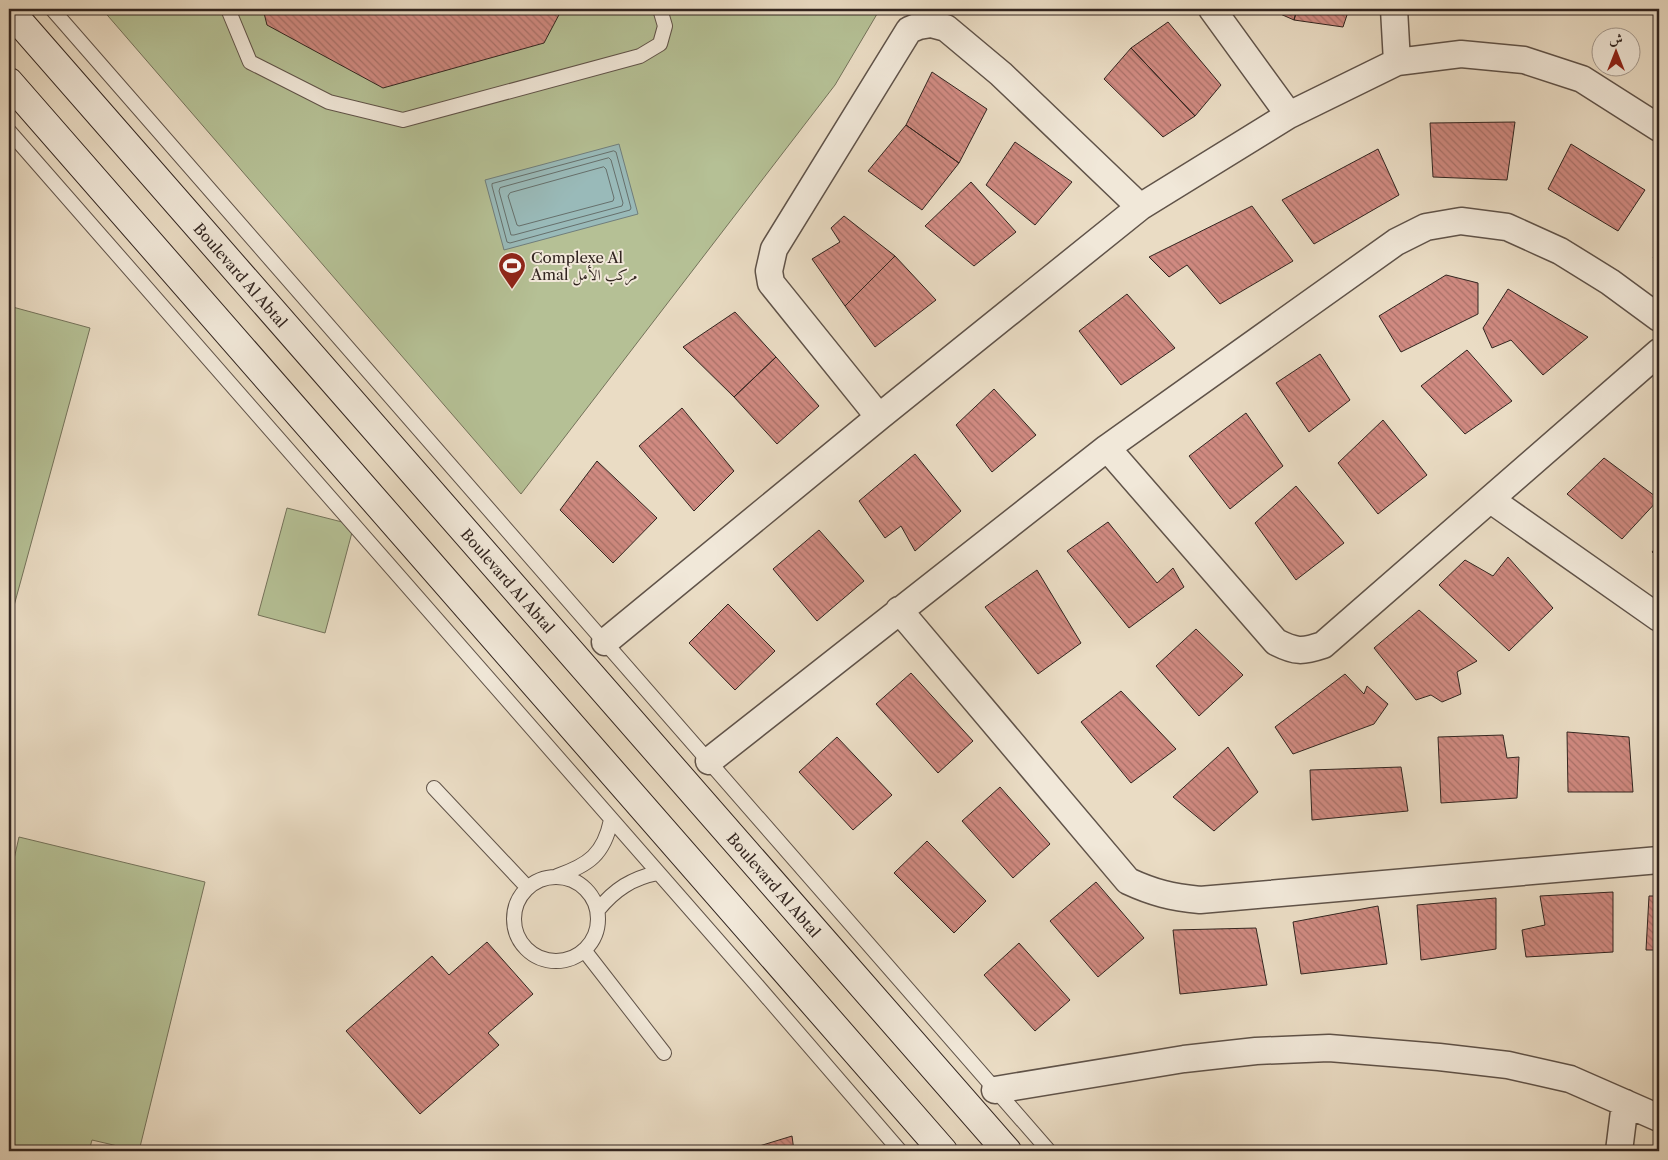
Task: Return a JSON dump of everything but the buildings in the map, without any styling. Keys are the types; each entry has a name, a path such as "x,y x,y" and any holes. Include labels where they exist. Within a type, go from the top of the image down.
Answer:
{"main road":[{"name":"Boulevard Al Abtal","path":"9,10 1007,1151"},
{"path":"9,82 943,1151"}],"street":[{"path":"1212,9 1289,115"},
{"path":"1394,9 1396,62"},
{"path":"879,417 771,283 769,271 774,250 909,30 931,24 946,28 1002,74 1140,207"},
{"path":"605,642 879,417 1140,207 1289,115 1396,62 1461,54 1524,60 1582,80 1659,128"},
{"path":"709,762 899,610 1107,448 1396,242 1426,227 1461,222 1507,227 1560,251 1610,282 1659,318"},
{"path":"1107,448 1276,642 1293,650 1307,651 1323,645 1659,352"},
{"path":"1491,500 1659,618"},
{"path":"899,610 1128,881 1150,891 1176,898 1200,900 1659,860"},
{"path":"995,1090 1184,1059 1256,1051 1329,1048 1438,1056 1508,1066 1570,1079 1659,1118"},
{"path":"1619,1151 1626,1103"}],"lane":[{"path":"228,9 250,62 329,102 403,120 640,56 660,44 665,26 660,9"},
{"path":"60,11 709,762 1049,1151"},
{"path":"9,131 900,1151"},
{"path":"434,788 528,888"},
{"path":"555,877 570,879 582,886 592,897 598,910 598,925 594,939 584,950 572,958 557,962 543,959 530,952 520,942 515,928 514,913 519,899 528,888 540,880 555,877 587,863 599,851 608,836 611,820"},
{"path":"598,910 618,889 644,876 658,873"},
{"path":"584,950 664,1053"}],"green space":[{"name":"Complexe Al Amal مركب الأمل","path":"102,9 880,9 835,85 521,494"},
{"path":"9,306 90,328 9,624"},
{"path":"287,508 354,525 325,633 258,615"},
{"path":"19,837 205,882 139,1151 92,1140 89,1151 9,1151 9,881"}],"water":[{"path":"619,144 638,214 504,250 485,180"}],"place":[{"name":"Complexe Al Amal مركب الأمل","path":"512,290"}]}
